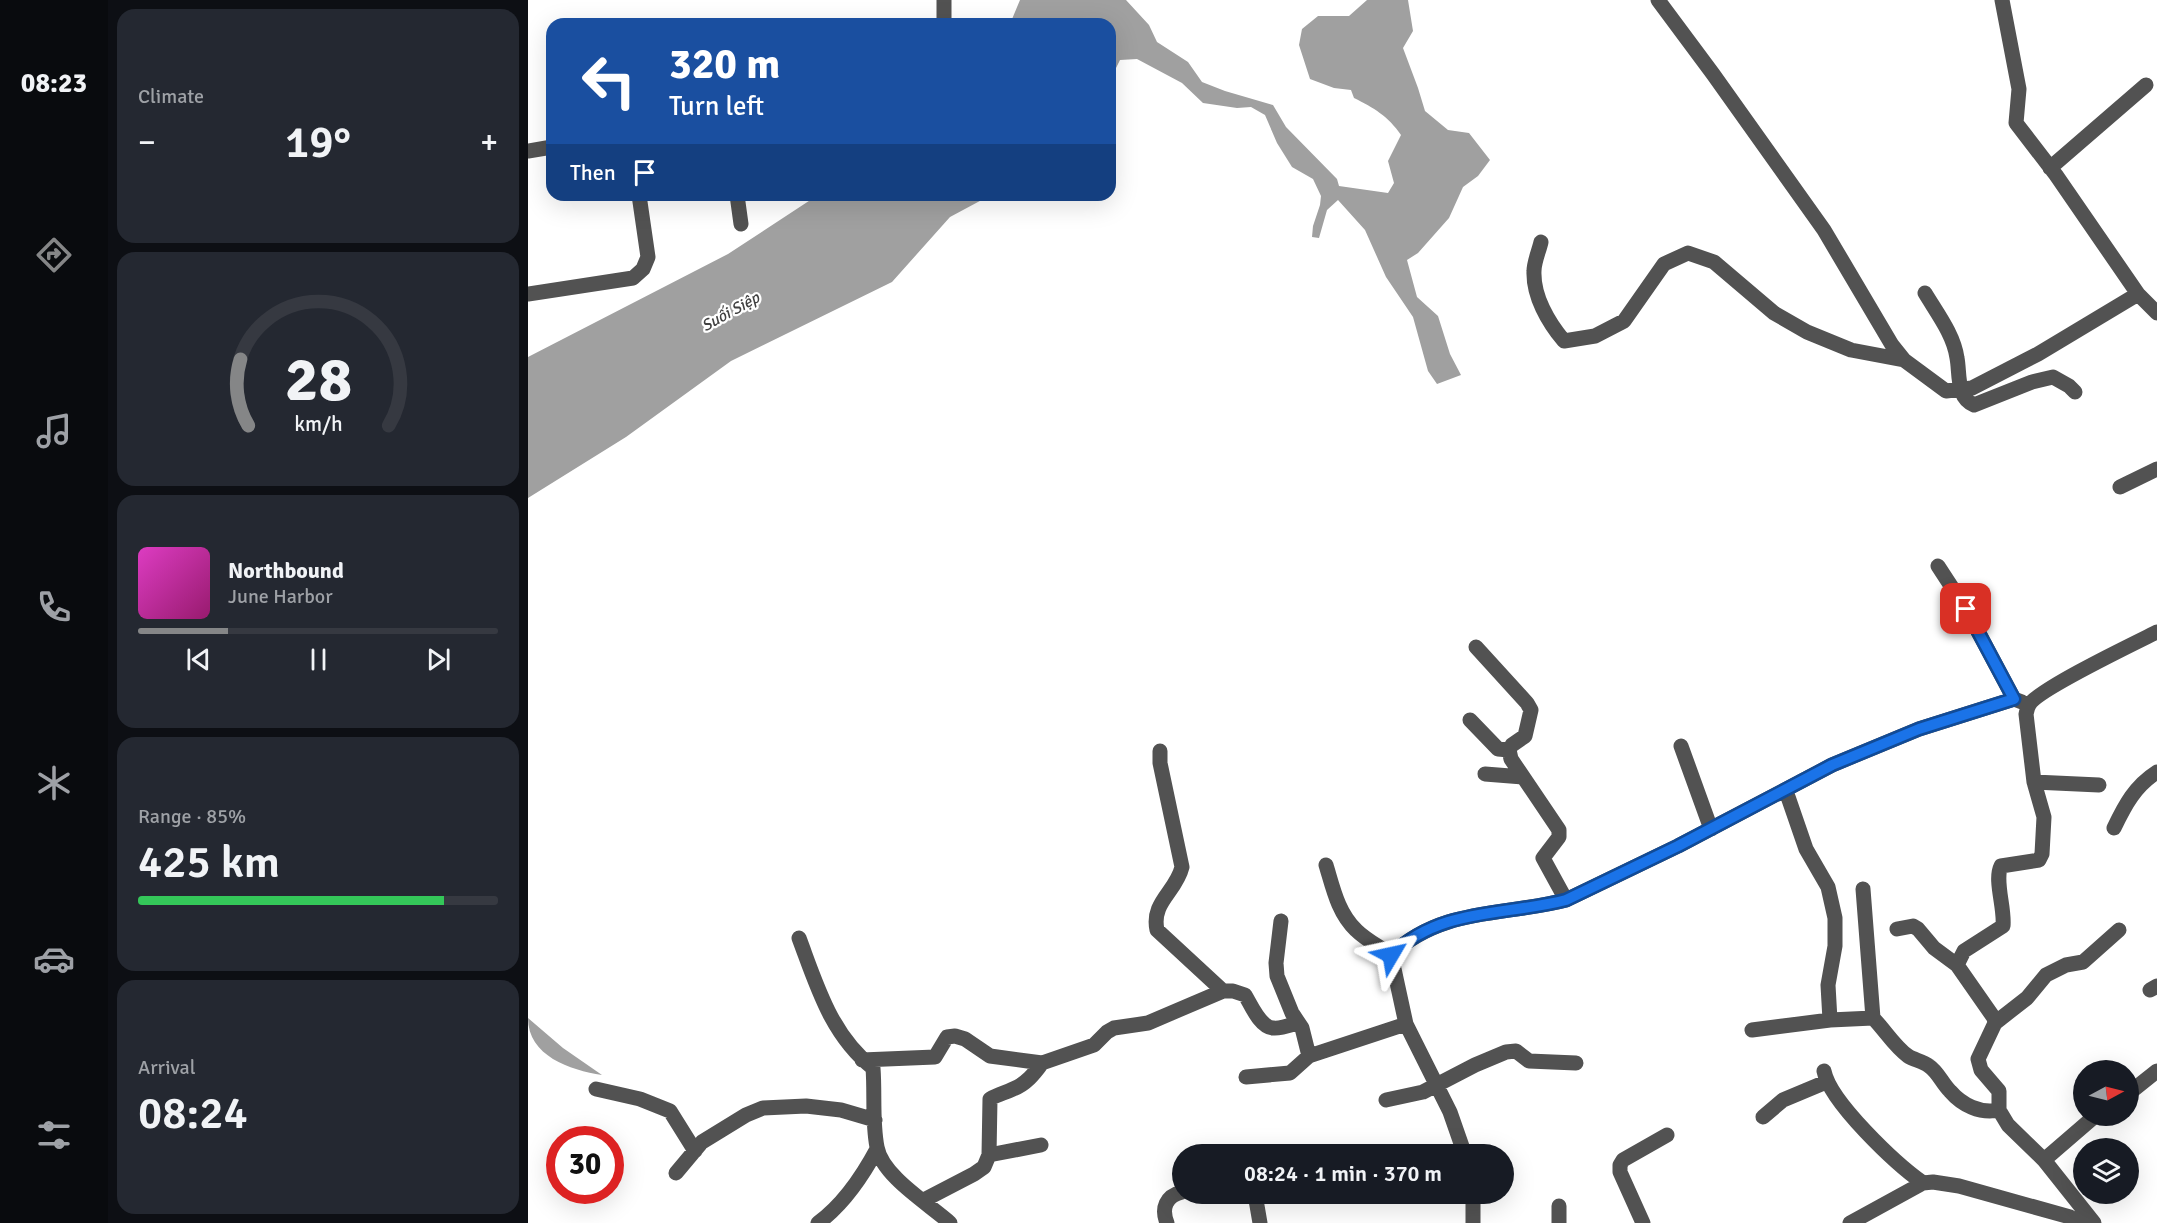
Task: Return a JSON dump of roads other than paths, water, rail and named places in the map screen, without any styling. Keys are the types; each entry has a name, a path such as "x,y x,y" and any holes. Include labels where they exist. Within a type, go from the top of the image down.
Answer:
{"street":[{"path":"944,0 944,18"},
{"path":"1658,0 1824,230 1892,345 1904,360 1946,391 1972,388 2038,354 2138,294"},
{"path":"2002,0 2019,89 2016,123 2138,294 2157,313"},
{"path":"2050,168 2146,85"},
{"path":"528,151 546,148"},
{"path":"528,294 633,278 644,270 648,257 640,201"},
{"path":"738,201 741,224"},
{"path":"1541,242 1534,270 1539,300 1553,328 1563,341 1595,336 1624,321 1664,264 1688,253 1714,262 1774,313 1807,332 1851,350 1904,360"},
{"path":"1925,293 1951,337 1957,358 1961,389 1968,401 1974,405 2032,382 2053,377 2075,392"},
{"path":"2120,487 2157,469"},
{"path":"1938,567 2022,702 2027,721 2034,782 2044,817 2042,854 2039,860 2001,866 1998,872 2003,903 2002,926 1964,951 1957,965"},
{"path":"1391,955 1421,934 1459,917 1548,905 1566,900 1786,791 1832,765 1919,729 2037,697 2070,677 2157,632"},
{"path":"1476,647 1527,703 1531,711 1526,736 1512,745 1509,750 1511,759 1559,830 1559,837 1543,858 1566,900"},
{"path":"1470,720 1498,749 1509,750"},
{"path":"1681,746 1711,829"},
{"path":"1160,751 1160,763 1182,867 1179,879 1159,906 1155,919 1157,930 1223,991"},
{"path":"2114,828 2127,801 2143,781 2157,772"},
{"path":"1485,774 1523,777"},
{"path":"2034,782 2098,785"},
{"path":"1786,791 1806,849 1828,887 1835,918 1835,946 1828,985 1830,1020"},
{"path":"1326,866 1343,913 1356,930 1391,955 1406,1024 1438,1085 1461,1144"},
{"path":"1863,889 1873,1018 1907,1055 1928,1065 1949,1090 1965,1103 1986,1112 1999,1110"},
{"path":"1281,921 1276,963 1277,976 1302,1028 1309,1056"},
{"path":"1897,929 1913,926 1934,948 1957,965 1994,1018 1995,1023"},
{"path":"2094,1223 2044,1160 2008,1125 1999,1110 1999,1091 1981,1070 1978,1059 1995,1023 2026,998 2046,975 2066,965 2083,962 2119,930"},
{"path":"799,938 827,1012 843,1038 862,1060 873,1068 877,1149 883,1162 895,1176 950,1223"},
{"path":"862,1060 935,1057 947,1037 955,1036 965,1039 990,1056 1042,1063 1094,1045 1114,1028 1148,1023 1223,991 1245,995 1256,1014 1267,1026 1274,1029 1298,1023"},
{"path":"1752,1030 1830,1020 1873,1018"},
{"path":"1246,1077 1290,1073 1309,1056 1406,1024"},
{"path":"1386,1100 1423,1092 1506,1052 1516,1051 1529,1061 1576,1063"},
{"path":"924,1200 984,1167 989,1155 990,1099 1025,1083 1042,1063"},
{"path":"2139,1085 2157,1071"},
{"path":"1762,1117 1783,1100 1825,1076 1844,1107 1903,1169 1923,1184"},
{"path":"596,1089 640,1099 670,1111 694,1151"},
{"path":"676,1173 702,1142 746,1115 763,1108 806,1106 841,1110 876,1120"},
{"path":"2044,1160 2084,1126"},
{"path":"1643,1223 1620,1172 1620,1165 1623,1160 1666,1136"},
{"path":"989,1155 1041,1145"},
{"path":"818,1223 830,1215 846,1198 877,1149"},
{"path":"1850,1223 1923,1184 1933,1182 1959,1186 2070,1217 2081,1223"},
{"path":"1167,1223 1164,1208 1167,1200 1172,1196"},
{"path":"1257,1204 1260,1223"},
{"path":"1473,1204 1473,1223"},
{"path":"1559,1206 1559,1223"}],"water":[{"path":"1020,0 1126,0 1149,25 1157,42 1188,62 1202,82 1273,105 1286,127 1337,179 1339,186 1388,193 1394,183 1388,161 1401,135 1380,113 1354,98 1351,90 1334,88 1310,79 1299,45 1302,29 1318,16 1349,16 1367,0 1408,0 1413,31 1403,48 1425,111 1448,130 1469,133 1490,160 1478,176 1463,187 1449,218 1418,253 1407,260 1417,297 1438,316 1450,354 1461,375 1437,384 1428,371 1413,317 1386,277 1365,230 1338,200 1327,210 1319,238 1312,237 1321,196 1313,179 1292,167 1277,143 1265,115 1251,107 1237,108 1203,103 1182,83 1137,59 1120,60 1116,68 1116,18 1012,18"},
{"name":"Suối Siệp","path":"809,201 980,201 950,217 892,282 731,361 626,437 528,498 528,357 728,254"},
{"path":"528,1018 563,1048 602,1075 577,1069 553,1059 535,1042"}]}
